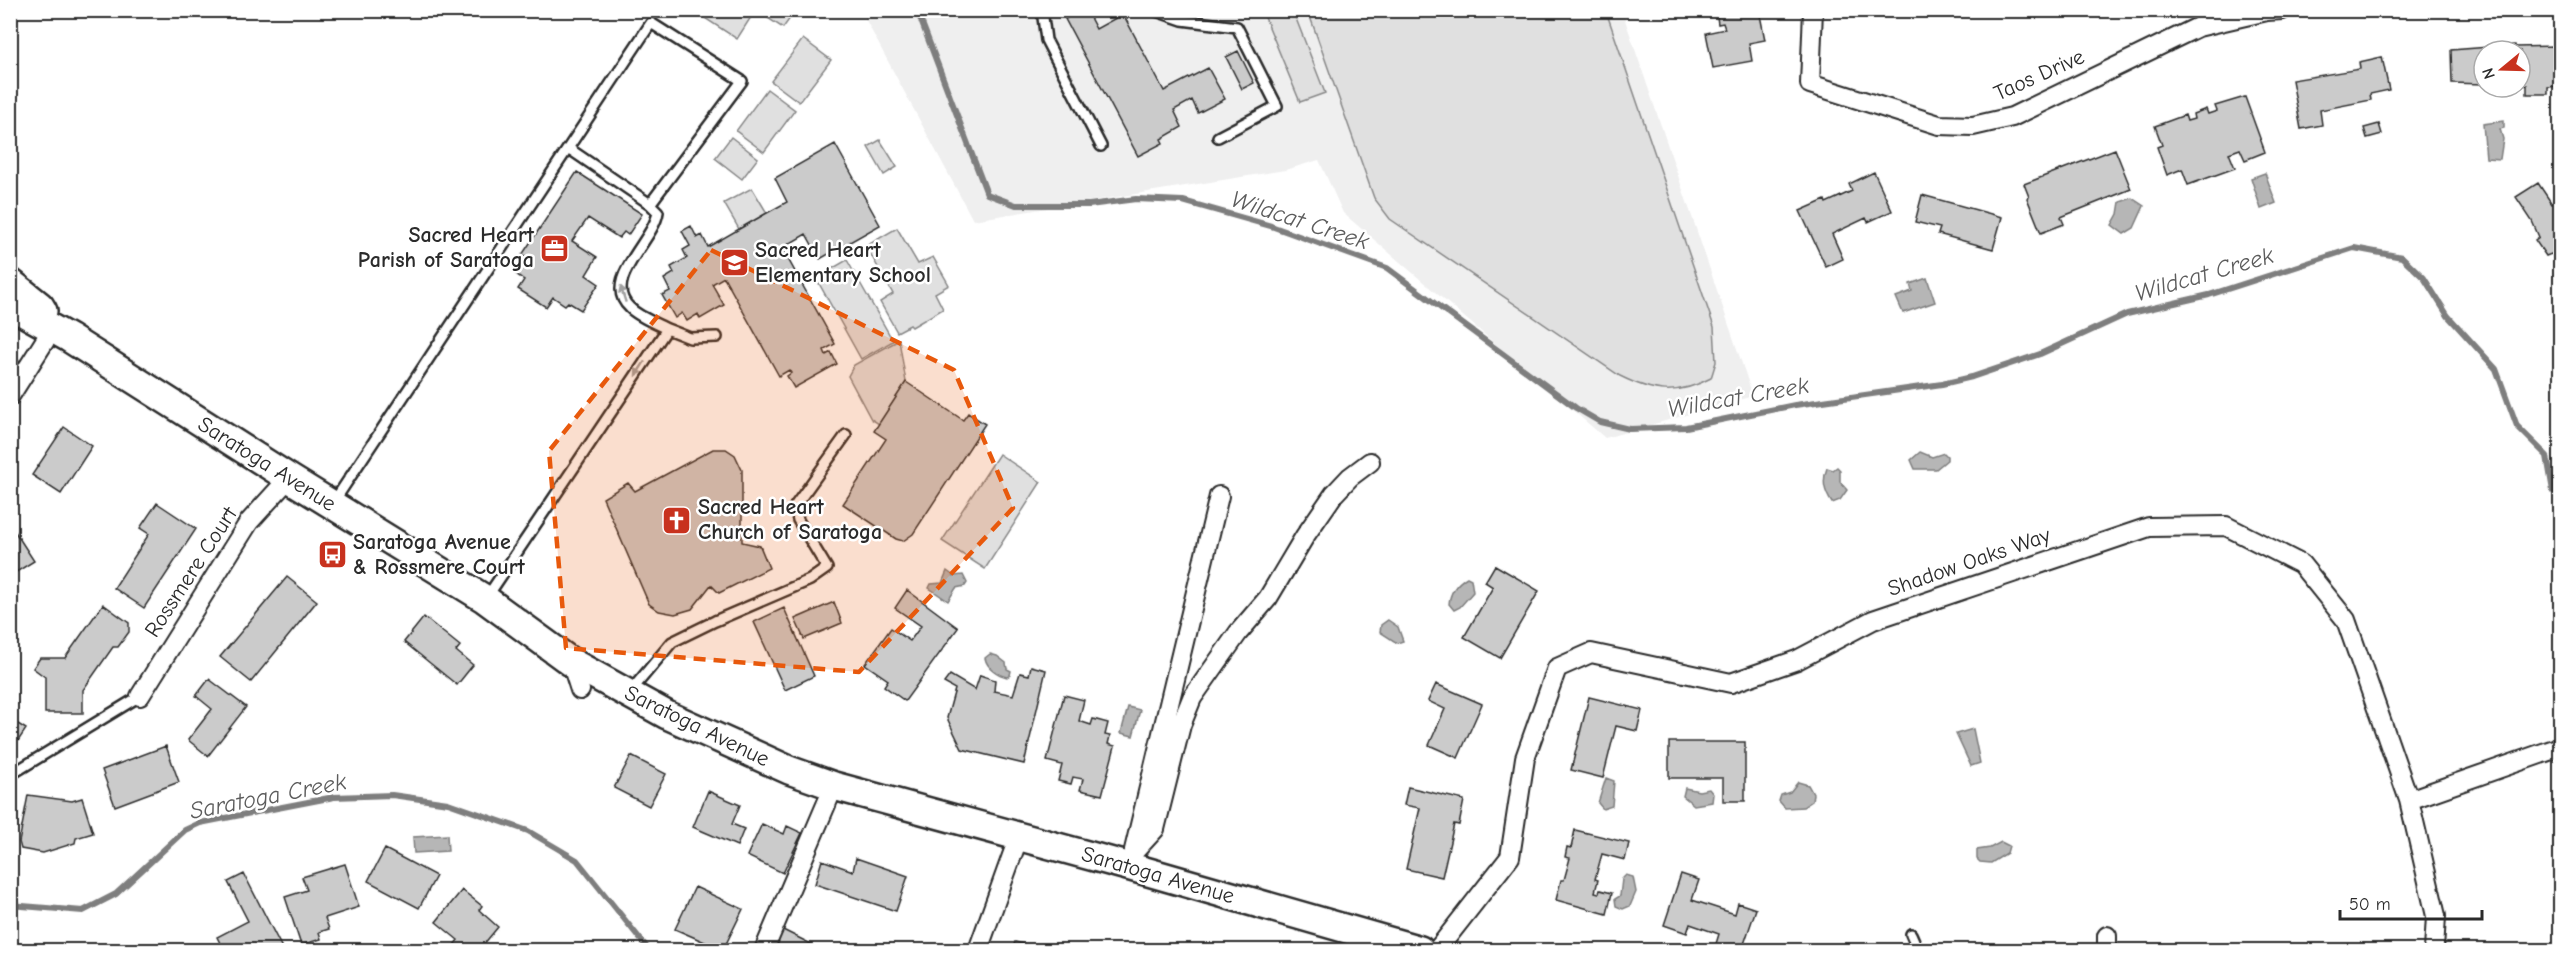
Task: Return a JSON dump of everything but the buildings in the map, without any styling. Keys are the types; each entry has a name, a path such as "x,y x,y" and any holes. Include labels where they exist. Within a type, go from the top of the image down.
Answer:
{"main road":[{"name":"Saratoga Avenue","path":"10,282 40,306 53,328"},
{"name":"Saratoga Avenue","path":"10,305 53,328 289,478 485,598 571,662 667,715 789,770 834,786 1019,836 1132,859 1381,945 1420,951"}],"street":[{"name":"Taos Drive","path":"1813,10 1810,84 1939,125 1973,126 2012,117 2198,27 2267,11 2282,10"},
{"path":"10,396 53,328"},
{"path":"1132,859 1155,829 1181,725 1192,698 1238,633 1268,598 1305,536 1334,494 1350,477 1370,462"},
{"name":"Rossmere Court","path":"140,696 249,522 289,478"},
{"path":"1132,859 1219,496"},
{"name":"Shadow Oaks Way","path":"1437,951 1510,857 1526,758 1557,668 1591,653 1731,682 1797,660 1873,620 2149,527 2226,526 2301,564 2346,620 2409,800 2436,916 2434,951"},
{"path":"571,662 580,690"},
{"path":"2409,800 2560,747"},
{"path":"764,951 834,786"},
{"path":"978,951 1019,836"}],"lane":[{"path":"1042,10 1046,40 1101,146"},
{"path":"1153,10 1182,20 1237,27 1276,106 1218,137"},
{"path":"332,504 651,23 742,81 650,204"},
{"path":"568,148 650,204 658,212 656,223 621,278 620,289 629,308 666,329 690,338 717,336"},
{"path":"485,598 666,329"},
{"path":"628,693 672,642 714,621 810,580 826,568 798,520 795,506 846,435"},
{"path":"10,775 140,696"},
{"path":"1911,934 1918,951"}],"highlighted area":[{"path":"711,250 954,370 1013,508 859,672 566,648 549,451"}],"shaded area":[{"path":"694,11 741,11 751,17 737,39"},
{"path":"757,11 788,11 793,14 783,28"},
{"path":"861,11 1622,11 1753,396 1605,438 1343,213 1319,160 1285,170 973,220"},
{"path":"1276,11 1293,11 1325,93 1300,102 1264,15"},
{"path":"1308,11 1606,11 1714,327 1716,362 1711,378 1676,390 1655,389 1632,382 1390,219 1374,198"},
{"path":"803,39 831,60 799,102 771,81"},
{"path":"767,89 795,110 764,152 736,131"},
{"path":"2504,121 2504,128 2500,129 2503,139 2500,159 2486,158 2483,124"},
{"path":"731,137 758,158 742,179 715,158"},
{"path":"880,140 897,167 884,175 868,147"},
{"path":"2265,173 2276,203 2261,209 2251,178"},
{"path":"752,188 767,213 739,229 724,203"},
{"path":"2132,198 2144,206 2134,228 2124,234 2112,225 2118,214 2120,202"},
{"path":"897,228 918,264 933,257 949,285 935,293 943,309 912,327 910,325 897,332 880,302 893,294 866,246"},
{"path":"847,260 893,341 861,359 816,278"},
{"path":"1927,278 1935,302 1903,313 1896,297 1912,291 1910,284"},
{"path":"899,340 906,382 879,424 871,419 848,376 854,365"},
{"path":"1920,452 1932,457 1944,453 1947,460 1936,469 1915,469 1911,460"},
{"path":"999,454 1041,482 985,569 942,541"},
{"path":"1837,467 1840,470 1840,482 1847,490 1840,500 1832,503 1824,482 1827,468 1833,470"},
{"path":"947,571 954,576 963,575 967,583 965,586 956,588 948,601 929,588 931,584 942,583"},
{"path":"1467,577 1471,579 1473,592 1460,607 1454,610 1449,604 1452,592"},
{"path":"1388,620 1398,627 1403,641 1397,643 1380,632 1381,625"},
{"path":"990,654 1006,663 1007,669 1011,671 1010,675 1004,676 990,668 985,658"},
{"path":"1128,707 1140,710 1133,736 1121,733"},
{"path":"1973,729 1980,763 1971,766 1956,734"},
{"path":"1606,778 1614,781 1612,806 1603,809 1598,803"},
{"path":"1798,782 1808,785 1813,794 1812,801 1803,807 1785,808 1779,801 1781,795 1790,792"},
{"path":"1685,788 1699,791 1709,789 1713,794 1712,802 1694,805 1683,796"},
{"path":"447,835 448,851 414,853 413,837"},
{"path":"2001,842 2009,846 2007,853 1991,863 1980,862 1977,859 1977,850 1990,848"},
{"path":"1626,875 1633,877 1636,892 1630,906 1623,909 1616,906 1615,899 1620,896 1622,879"}],"waterway":[{"name":"Wildcat Creek","path":"917,10 987,194 1016,205 1089,205 1136,199 1183,201 1271,226 1387,268 1576,408 1600,422 1630,429 1686,427 1795,405 1942,384 1972,377 2040,354 2127,314 2209,295 2354,248 2402,257 2424,278 2448,316 2496,369 2517,426 2547,456 2553,491 2560,491"},
{"name":"Saratoga Creek","path":"10,905 83,911 116,894 185,830 200,823 334,797 392,795 448,803 528,831 577,860 649,950"}],"place":[{"name":"Sacred Heart Parish of Saratoga","path":"555,248"},
{"name":"Sacred Heart Elementary School","path":"734,263"},
{"name":"Sacred Heart Church of Saratoga","path":"677,520"},
{"name":"Saratoga Avenue & Rossmere Court","path":"332,555"}]}
